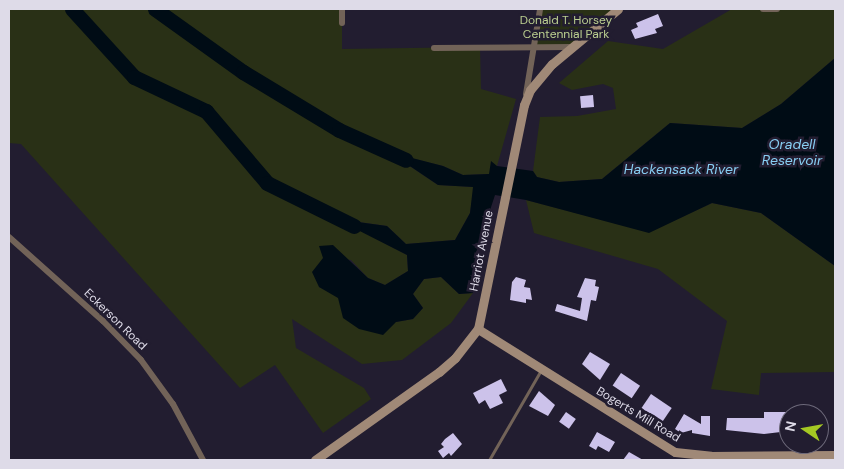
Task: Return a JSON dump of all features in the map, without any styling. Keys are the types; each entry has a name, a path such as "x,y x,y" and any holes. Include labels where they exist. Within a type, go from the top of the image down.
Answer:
{"street":[{"path":"342,9 342,23"},
{"path":"524,105 540,9"},
{"name":"Harriot Avenue","path":"316,460 439,372 455,358 478,329 524,105 540,76 618,9"},
{"path":"763,9 777,9"},
{"path":"434,48 572,47"},
{"name":"Eckerson Road","path":"9,237 103,321 141,360 173,404 203,460"},
{"name":"Bogerts Mill Road","path":"478,329 659,445 675,452 710,458 835,455"}],"lane":[{"path":"489,460 541,369"}],"green space":[{"path":"9,9 342,9 342,49 480,47 481,89 516,99 497,166 489,174 463,175 443,166 390,153 438,185 474,187 470,213 455,240 406,244 387,226 338,219 407,255 408,271 385,285 368,278 351,260 323,258 319,287 396,322 413,319 423,308 413,294 424,279 441,277 459,294 473,293 451,323 402,360 362,364 292,319 296,348 364,388 371,399 323,433 275,365 240,388 21,144 9,143"},
{"name":"Donald T. Horsey Centennial Park","path":"540,9 618,9 572,47 533,47"},
{"path":"732,9 835,9 835,58 781,104 742,128 670,123 602,179 559,182 537,177 533,171 540,117 577,116 616,109 613,88 603,84 572,90 559,83 608,41 663,49"},
{"path":"526,200 649,232 712,203 761,213 835,266 835,372 761,373 759,395 711,389 727,321 658,269 534,233"}],"water":[{"name":"Oradell Reservoir","path":"835,58 835,266 761,213 712,203 649,233 526,200 495,195 475,256 479,264 473,293 459,294 441,277 424,279 413,294 423,308 413,319 396,322 383,335 359,329 343,318 338,298 319,287 312,272 323,258 319,246 333,245 368,278 385,285 408,271 407,255 336,219 387,226 406,244 455,240 470,213 473,187 438,185 389,152 443,166 463,175 489,174 491,161 497,166 533,171 537,177 559,182 602,179 670,123 742,128 781,104"}],"building":[{"path":"658,14 663,26 655,29 657,33 635,39 631,30 638,27 636,23"},
{"path":"593,95 594,107 581,108 580,96"},
{"path":"516,277 526,280 524,287 530,288 532,300 526,299 526,303 510,300 512,282"},
{"path":"585,278 596,280 595,286 599,287 596,301 591,300 587,321 555,311 557,304 580,311 582,298 577,297"},
{"path":"590,352 610,364 600,380 582,364"},
{"path":"621,373 640,386 632,398 613,385"},
{"path":"501,379 507,391 499,395 503,403 490,409 485,400 479,404 473,393"},
{"path":"539,391 555,405 548,416 529,406"},
{"path":"651,394 672,408 662,422 641,408"},
{"path":"566,412 576,419 569,429 559,422"},
{"path":"764,412 779,412 779,432 764,434 726,430 727,418 764,418"},
{"path":"684,414 701,424 701,416 710,416 710,436 692,433 692,430 681,433 675,429"},
{"path":"597,432 615,442 609,452 598,446 596,450 589,446"},
{"path":"453,433 462,444 451,456 449,453 443,458 438,451 444,447 441,444 445,439"},
{"path":"629,452 643,460 623,460"}],"waterway":[{"name":"Hackensack River","path":"72,9 134,77 206,111 267,183 354,226"},
{"path":"155,9 243,72 339,130 406,160"}]}
